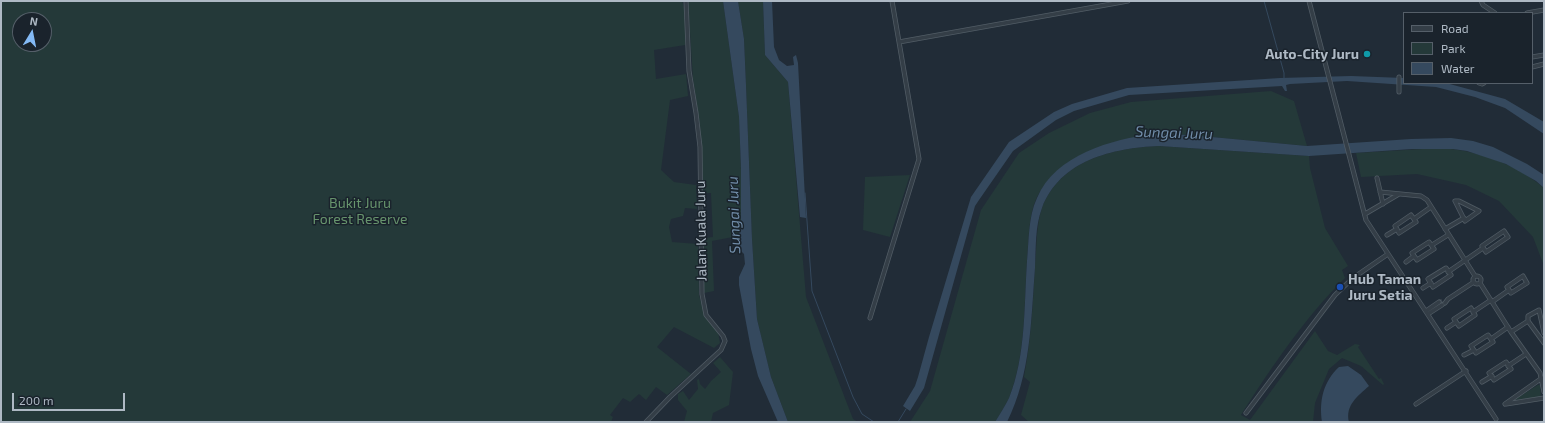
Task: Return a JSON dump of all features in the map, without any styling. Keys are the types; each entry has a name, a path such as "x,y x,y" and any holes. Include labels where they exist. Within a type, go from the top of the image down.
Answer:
{"street":[{"name":"Jalan Kuala Juru","path":"646,422 670,397 721,350 725,341 723,336 706,314 702,294 700,147 689,71 686,1"},
{"path":"870,318 919,159 892,1"},
{"path":"899,42 1128,1"},
{"path":"1309,1 1346,138 1366,220 1496,419"},
{"path":"1481,1 1483,5 1494,12"},
{"path":"1533,12 1544,10"},
{"path":"1533,57 1544,55"},
{"path":"1533,67 1544,64"},
{"path":"1399,78 1399,92"},
{"path":"1377,178 1383,204"},
{"path":"1380,192 1411,194 1421,196 1427,200 1475,276 1474,282"},
{"path":"1365,214 1399,194"},
{"path":"1455,201 1459,201 1479,211 1465,221 1464,218 1455,203 1455,201"},
{"path":"1414,219 1431,207"},
{"path":"1387,235 1397,230 1399,233 1416,222 1411,215 1395,226 1397,230"},
{"path":"1445,230 1464,218"},
{"path":"1448,272 1483,248 1482,246 1504,231 1508,237 1486,252 1483,248"},
{"path":"1432,246 1448,235"},
{"path":"1429,242 1434,249 1417,260 1414,256 1412,253 1429,242"},
{"path":"1246,413 1335,295 1353,278 1388,254"},
{"path":"1406,262 1414,256"},
{"path":"1446,268 1450,275 1433,287 1431,283 1428,280 1446,268"},
{"path":"1475,276 1481,277 1480,283 1511,332 1540,373 1544,392"},
{"path":"1523,276 1527,282 1511,293 1509,290 1507,287 1523,276"},
{"path":"1427,313 1474,282 1477,284 1480,283"},
{"path":"1423,288 1431,283"},
{"path":"1473,312 1509,290"},
{"path":"1471,308 1476,315 1459,326 1456,322 1454,319 1471,308"},
{"path":"1544,333 1539,310 1528,316 1528,321 1544,343"},
{"path":"1511,332 1528,321"},
{"path":"1447,328 1456,322"},
{"path":"1491,339 1508,327"},
{"path":"1488,335 1491,339 1493,342 1476,353 1471,346 1488,335"},
{"path":"1464,355 1474,350"},
{"path":"1508,366 1526,354"},
{"path":"1506,362 1508,366 1511,369 1494,380 1489,373 1506,362"},
{"path":"1416,404 1466,372"},
{"path":"1482,382 1492,376"},
{"path":"1542,378 1505,404 1544,398"}],"green space":[{"name":"Bukit Juru Forest Reserve","path":"1,1 682,1 685,10 685,45 654,50 656,79 686,74 688,96 670,100 661,170 674,182 696,185 697,209 685,208 683,216 671,219 669,227 672,242 698,244 699,295 705,316 718,332 720,343 714,348 674,327 657,347 691,374 667,395 656,387 646,400 639,394 630,402 623,398 610,415 613,417 611,422 1,422"},
{"path":"688,1 723,1 739,117 741,225 738,236 712,241 714,291 704,293 704,238 713,237 711,193 703,193 700,126 693,79"},
{"path":"738,1 763,1 765,55 788,82 806,297 853,419 858,422 788,422 771,377 757,319 752,239 744,39"},
{"path":"1271,91 1294,101 1307,146 1191,135 1154,134 1067,163 1058,171 1046,183 1034,204 1030,220 1023,330 1019,365 1009,398 995,422 910,422 930,391 981,210 1019,153 1049,133 1090,113 1131,102"},
{"path":"1159,146 1309,156 1310,168 1325,228 1348,266 1342,270 1345,278 1316,309 1289,344 1241,415 1250,420 1315,331 1328,351 1337,355 1355,344 1360,345 1358,347 1379,379 1381,378 1384,384 1383,385 1361,366 1342,358 1329,369 1315,403 1313,422 1029,422 1021,415 1030,382 1024,377 1031,321 1038,229 1042,208 1050,192 1061,178 1090,160 1124,150"},
{"path":"1439,148 1453,149 1494,159 1521,171 1544,188 1544,266 1533,237 1499,201 1466,185 1417,174 1361,177 1356,153"},
{"path":"910,175 890,237 863,230 865,177"},
{"path":"720,357 733,372 729,405 713,413 711,422 684,422 687,411 678,400 678,394 683,391 689,400 698,389 697,380 699,379 700,384 705,389 721,372 713,363"},
{"path":"1540,385 1541,397 1514,400"}],"water":[{"name":"Sungai Juru","path":"723,1 738,1 744,39 752,239 757,319 771,377 788,422 778,422 758,376 751,349 739,285 739,277 745,264 744,254 739,249 737,241 741,225 739,117"},
{"path":"763,1 772,1 774,47 779,60 787,66 794,65 793,57 796,55 798,63 806,218 800,217 788,82 765,55"},
{"path":"1351,76 1403,78 1403,84 1450,84 1505,99 1544,122 1544,134 1505,108 1475,97 1436,87 1347,81 1290,84 1286,85 1287,91 1285,91 1282,86 1129,95 1074,111 1056,120 1013,151 975,206 924,388 910,411 903,406 915,386 918,377 971,197 1009,142 1054,112 1072,104 1127,88 1280,78"},
{"name":"Sungai Juru","path":"1154,134 1191,135 1307,146 1411,139 1451,138 1473,141 1493,147 1527,164 1544,175 1544,188 1536,181 1506,164 1467,151 1453,149 1412,149 1309,156 1159,146 1124,150 1090,160 1061,178 1050,192 1042,208 1037,230 1031,327 1021,385 1007,422 995,422 1009,398 1019,365 1023,331 1029,229 1034,205 1045,183 1071,160 1086,152 1121,140"},
{"path":"1348,366 1361,375 1369,386 1353,401 1348,416 1349,422 1322,422 1321,407 1323,392 1326,385 1339,367"}],"waterway":[{"path":"1264,1 1284,73 1284,78"},
{"path":"805,193 812,291 853,397 862,414 874,422"},
{"path":"898,422 906,409"}],"tunnel":[{"path":"1439,302 1443,300"}],"place":[{"name":"Auto-City Juru","path":"1367,54"},
{"name":"Hub Taman Juru Setia","path":"1340,287"}]}
